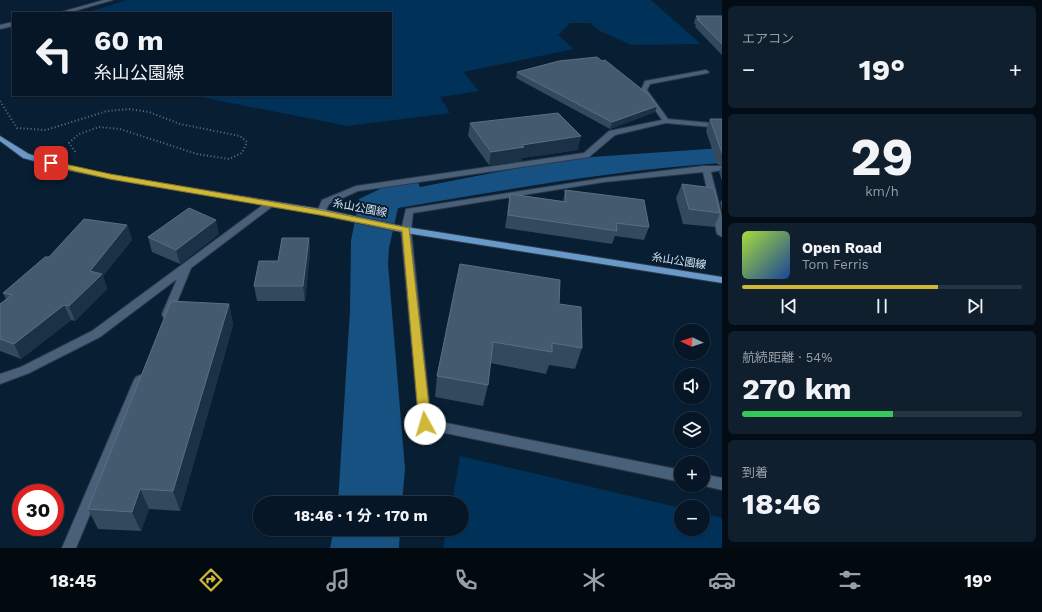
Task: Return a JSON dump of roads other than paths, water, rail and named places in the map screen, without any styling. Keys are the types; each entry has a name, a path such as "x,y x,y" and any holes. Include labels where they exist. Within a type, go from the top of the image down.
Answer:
{"main road":[{"name":"糸山公園線","path":"0,138 26,156 63,167 320,212 406,230 722,281"}],"street":[{"path":"65,12 110,0"},
{"path":"0,27 12,24"},
{"path":"666,121 644,90 647,82 706,72"},
{"path":"320,212 325,202 356,189 586,155 612,133 666,121 722,126"},
{"path":"674,475 425,424 406,230 409,211 604,180 706,168 722,168"},
{"path":"706,168 722,234"},
{"path":"0,378 25,370 96,334 270,204"},
{"path":"164,323 188,265"},
{"path":"69,548 145,366"},
{"path":"710,481 722,484"}]}
